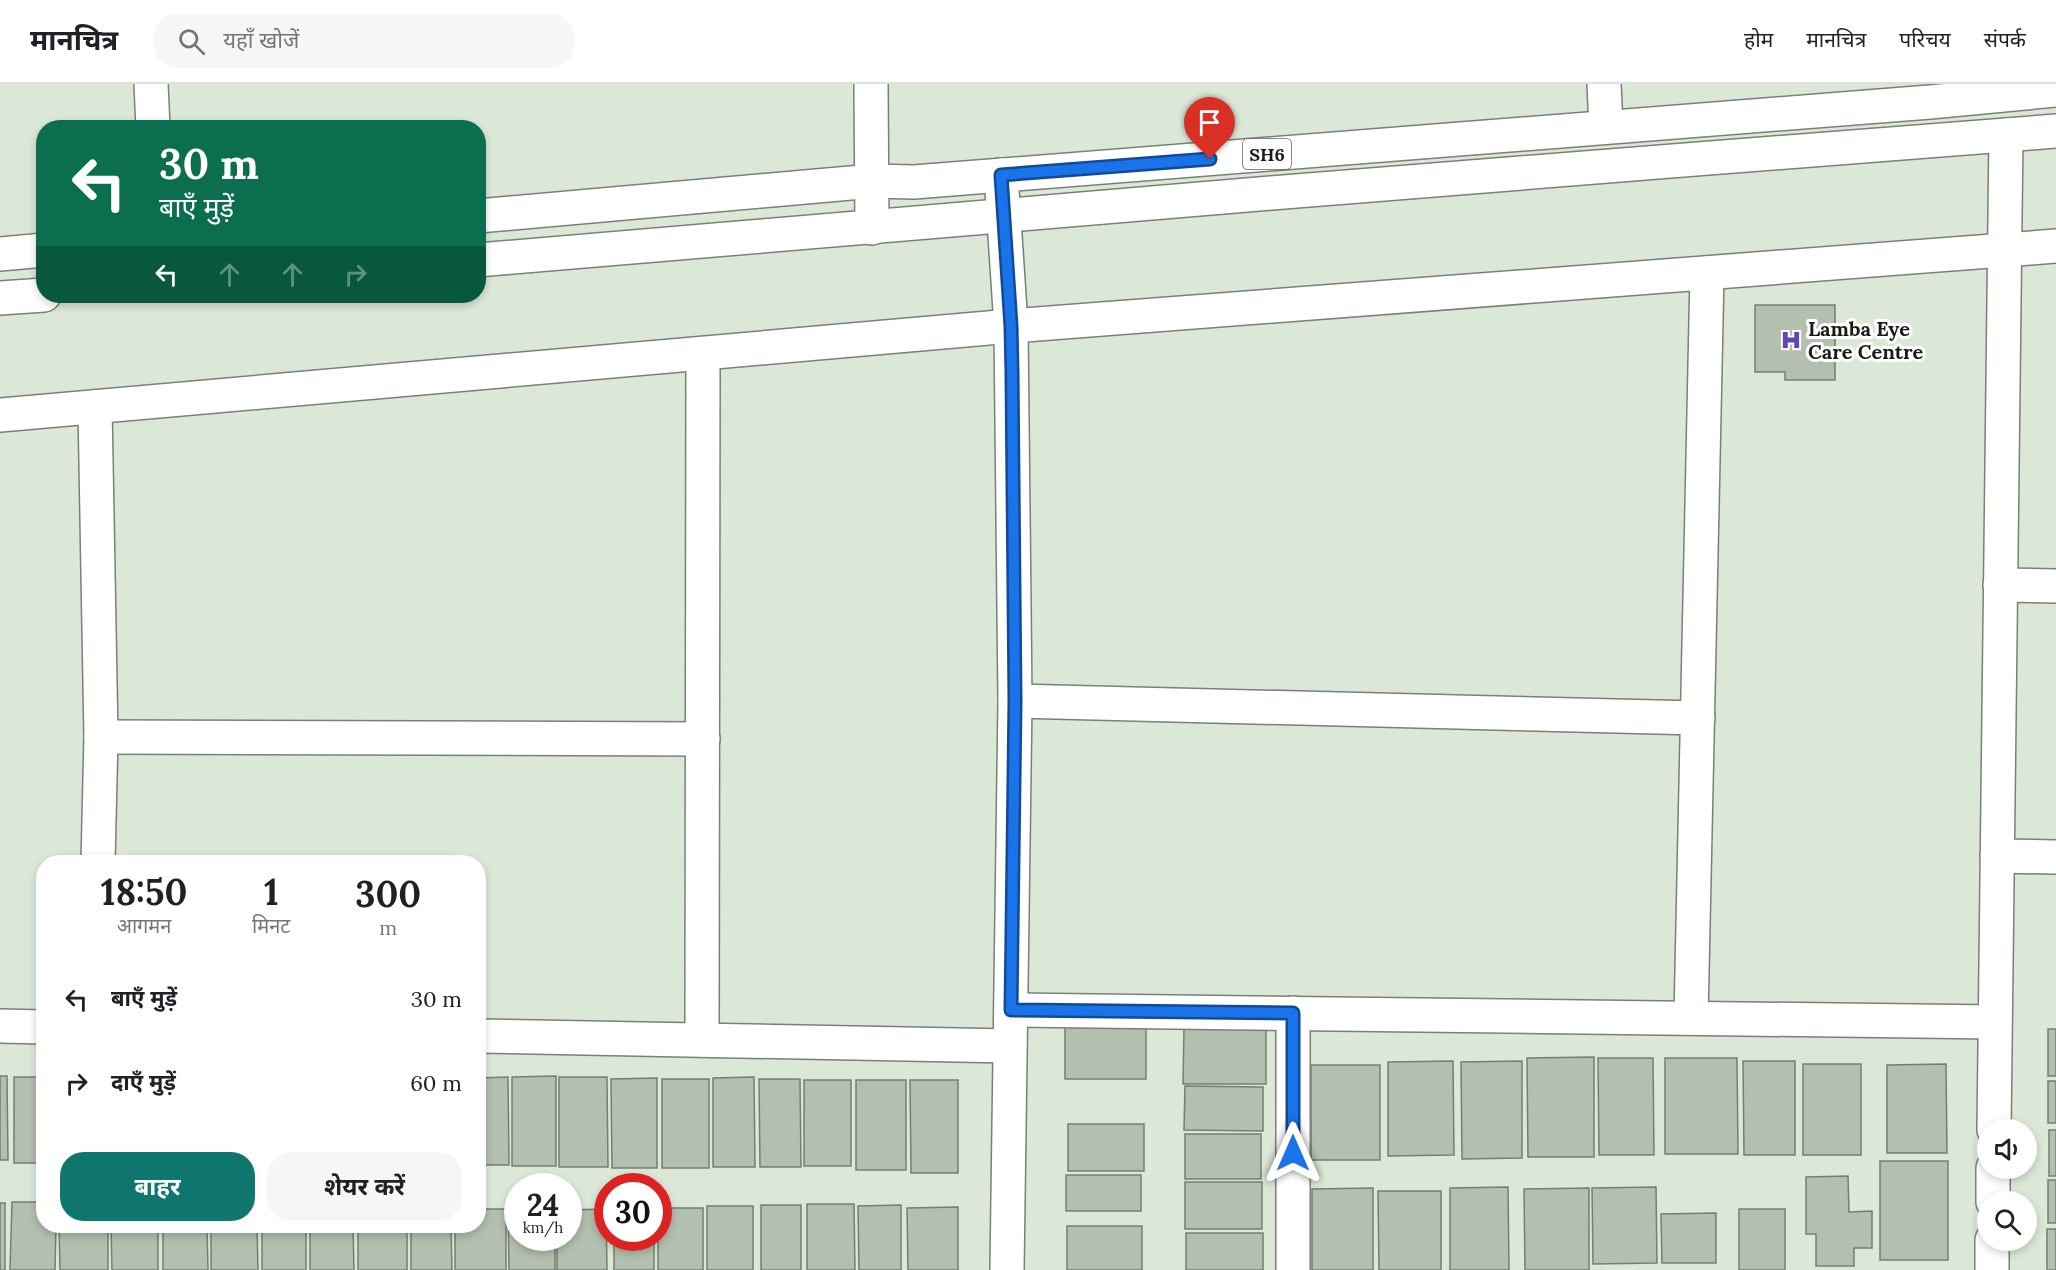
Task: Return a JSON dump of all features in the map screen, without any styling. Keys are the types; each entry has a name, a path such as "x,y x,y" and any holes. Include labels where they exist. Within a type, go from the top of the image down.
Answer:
{"street":[{"path":"152,84 153,120"},
{"path":"870,84 872,228"},
{"path":"1604,84 1606,127"},
{"name":"SH6","path":"486,215 873,181 914,182 1918,103 2016,88 2056,90"},
{"name":"SH6","path":"486,259 1004,215 2056,131"},
{"path":"1994,1119 2006,135"},
{"path":"1001,175 1011,326 1015,701 1007,1270"},
{"path":"0,415 1011,326 2056,246"},
{"path":"0,254 36,251"},
{"path":"1691,1018 1707,273"},
{"path":"0,298 36,296"},
{"path":"702,1040 703,354"},
{"path":"95,408 100,737 98,855"},
{"path":"2000,585 2056,586"},
{"path":"1015,701 1698,718"},
{"path":"100,737 703,739"},
{"path":"1997,856 2056,857"},
{"path":"1011,1010 1995,1022"},
{"path":"1293,1013 1293,1270"},
{"path":"0,1026 36,1027"},
{"path":"486,1036 1010,1046"},
{"path":"1992,1251 1992,1270"}],"building":[{"path":"1755,305 1835,305 1835,380 1785,380 1785,372 1755,372"},
{"path":"1065,1023 1146,1023 1146,1079 1065,1079"},
{"path":"1184,1029 1266,1029 1266,1084 1183,1084"},
{"path":"2048,1029 2056,1029 2056,1076 2048,1076"},
{"path":"1594,1057 1594,1157 1528,1157 1527,1058"},
{"path":"1598,1058 1653,1058 1654,1155 1599,1155"},
{"path":"1665,1058 1737,1058 1738,1154 1665,1154"},
{"path":"1453,1061 1454,1155 1388,1156 1388,1062"},
{"path":"1522,1061 1522,1158 1462,1159 1461,1062"},
{"path":"1743,1061 1795,1061 1795,1155 1744,1155"},
{"path":"1803,1064 1861,1064 1861,1155 1803,1155"},
{"path":"1946,1064 1947,1153 1887,1153 1887,1065"},
{"path":"1311,1065 1380,1065 1380,1160 1311,1160"},
{"path":"0,1076 7,1076 8,1160 0,1160"},
{"path":"556,1076 556,1166 512,1166 512,1077"},
{"path":"14,1077 36,1077 36,1163 14,1163"},
{"path":"508,1077 509,1165 486,1165 486,1078"},
{"path":"559,1077 607,1077 608,1167 559,1167"},
{"path":"754,1077 755,1167 713,1167 713,1078"},
{"path":"657,1078 657,1168 612,1168 611,1079"},
{"path":"662,1079 709,1079 709,1168 662,1168"},
{"path":"759,1079 800,1079 801,1167 760,1167"},
{"path":"804,1080 851,1080 851,1166 804,1166"},
{"path":"856,1080 906,1080 906,1170 856,1170"},
{"path":"910,1080 958,1080 958,1173 911,1173"},
{"path":"2048,1081 2056,1081 2056,1123 2048,1123"},
{"path":"1185,1086 1263,1087 1263,1131 1184,1130"},
{"path":"1068,1124 1144,1124 1144,1171 1068,1171"},
{"path":"2049,1130 2056,1130 2056,1176 2049,1176"},
{"path":"1185,1134 1261,1134 1261,1179 1185,1179"},
{"path":"1880,1161 1948,1161 1948,1260 1880,1260"},
{"path":"1066,1175 1141,1175 1141,1211 1066,1211"},
{"path":"1848,1176 1849,1212 1872,1211 1872,1248 1854,1248 1854,1266 1816,1266 1816,1234 1806,1234 1806,1177"},
{"path":"2048,1180 2056,1180 2056,1223 2048,1223"},
{"path":"1185,1182 1262,1182 1262,1229 1185,1229"},
{"path":"1508,1187 1509,1270 1450,1270 1450,1188"},
{"path":"1656,1187 1657,1263 1593,1264 1592,1188"},
{"path":"1373,1188 1373,1270 1312,1270 1312,1189"},
{"path":"1589,1188 1589,1270 1525,1270 1524,1189"},
{"path":"1378,1191 1441,1191 1441,1270 1379,1270"},
{"path":"12,1202 36,1202 36,1233 56,1233 55,1270 10,1270"},
{"path":"0,1203 5,1203 5,1270 0,1270"},
{"path":"807,1204 854,1204 855,1270 807,1270"},
{"path":"761,1205 801,1205 801,1270 761,1270"},
{"path":"901,1205 901,1270 859,1270 858,1206"},
{"path":"707,1206 753,1206 753,1270 707,1270"},
{"path":"958,1207 958,1270 908,1270 907,1208"},
{"path":"672,1208 703,1208 703,1270 658,1270 658,1251 672,1251"},
{"path":"486,1209 504,1209 506,1270 455,1270 455,1233 486,1233"},
{"path":"594,1209 594,1251 607,1251 607,1270 557,1270 557,1251 582,1251 582,1210"},
{"path":"1739,1209 1785,1209 1785,1270 1739,1270"},
{"path":"1716,1213 1716,1263 1662,1263 1661,1214"},
{"path":"1067,1226 1142,1226 1142,1270 1067,1270"},
{"path":"2047,1229 2056,1229 2056,1270 2047,1270"},
{"path":"59,1233 108,1233 108,1270 60,1270"},
{"path":"111,1233 158,1233 158,1270 112,1270"},
{"path":"163,1233 207,1233 208,1270 163,1270"},
{"path":"211,1233 257,1233 258,1270 211,1270"},
{"path":"262,1233 306,1233 306,1270 262,1270"},
{"path":"310,1233 353,1233 354,1270 310,1270"},
{"path":"358,1233 407,1233 407,1270 358,1270"},
{"path":"411,1233 451,1233 452,1270 411,1270"},
{"path":"1186,1233 1263,1233 1263,1270 1186,1270"},
{"path":"509,1251 555,1251 555,1270 509,1270"},
{"path":"614,1251 654,1251 654,1270 614,1270"}],"place":[{"name":"Lamba Eye Care Centre","path":"1791,340"}],"route":[{"path":"1210,159 1001,175 1012,373 1015,701 1011,1010 1293,1013 1293,1153"}]}
